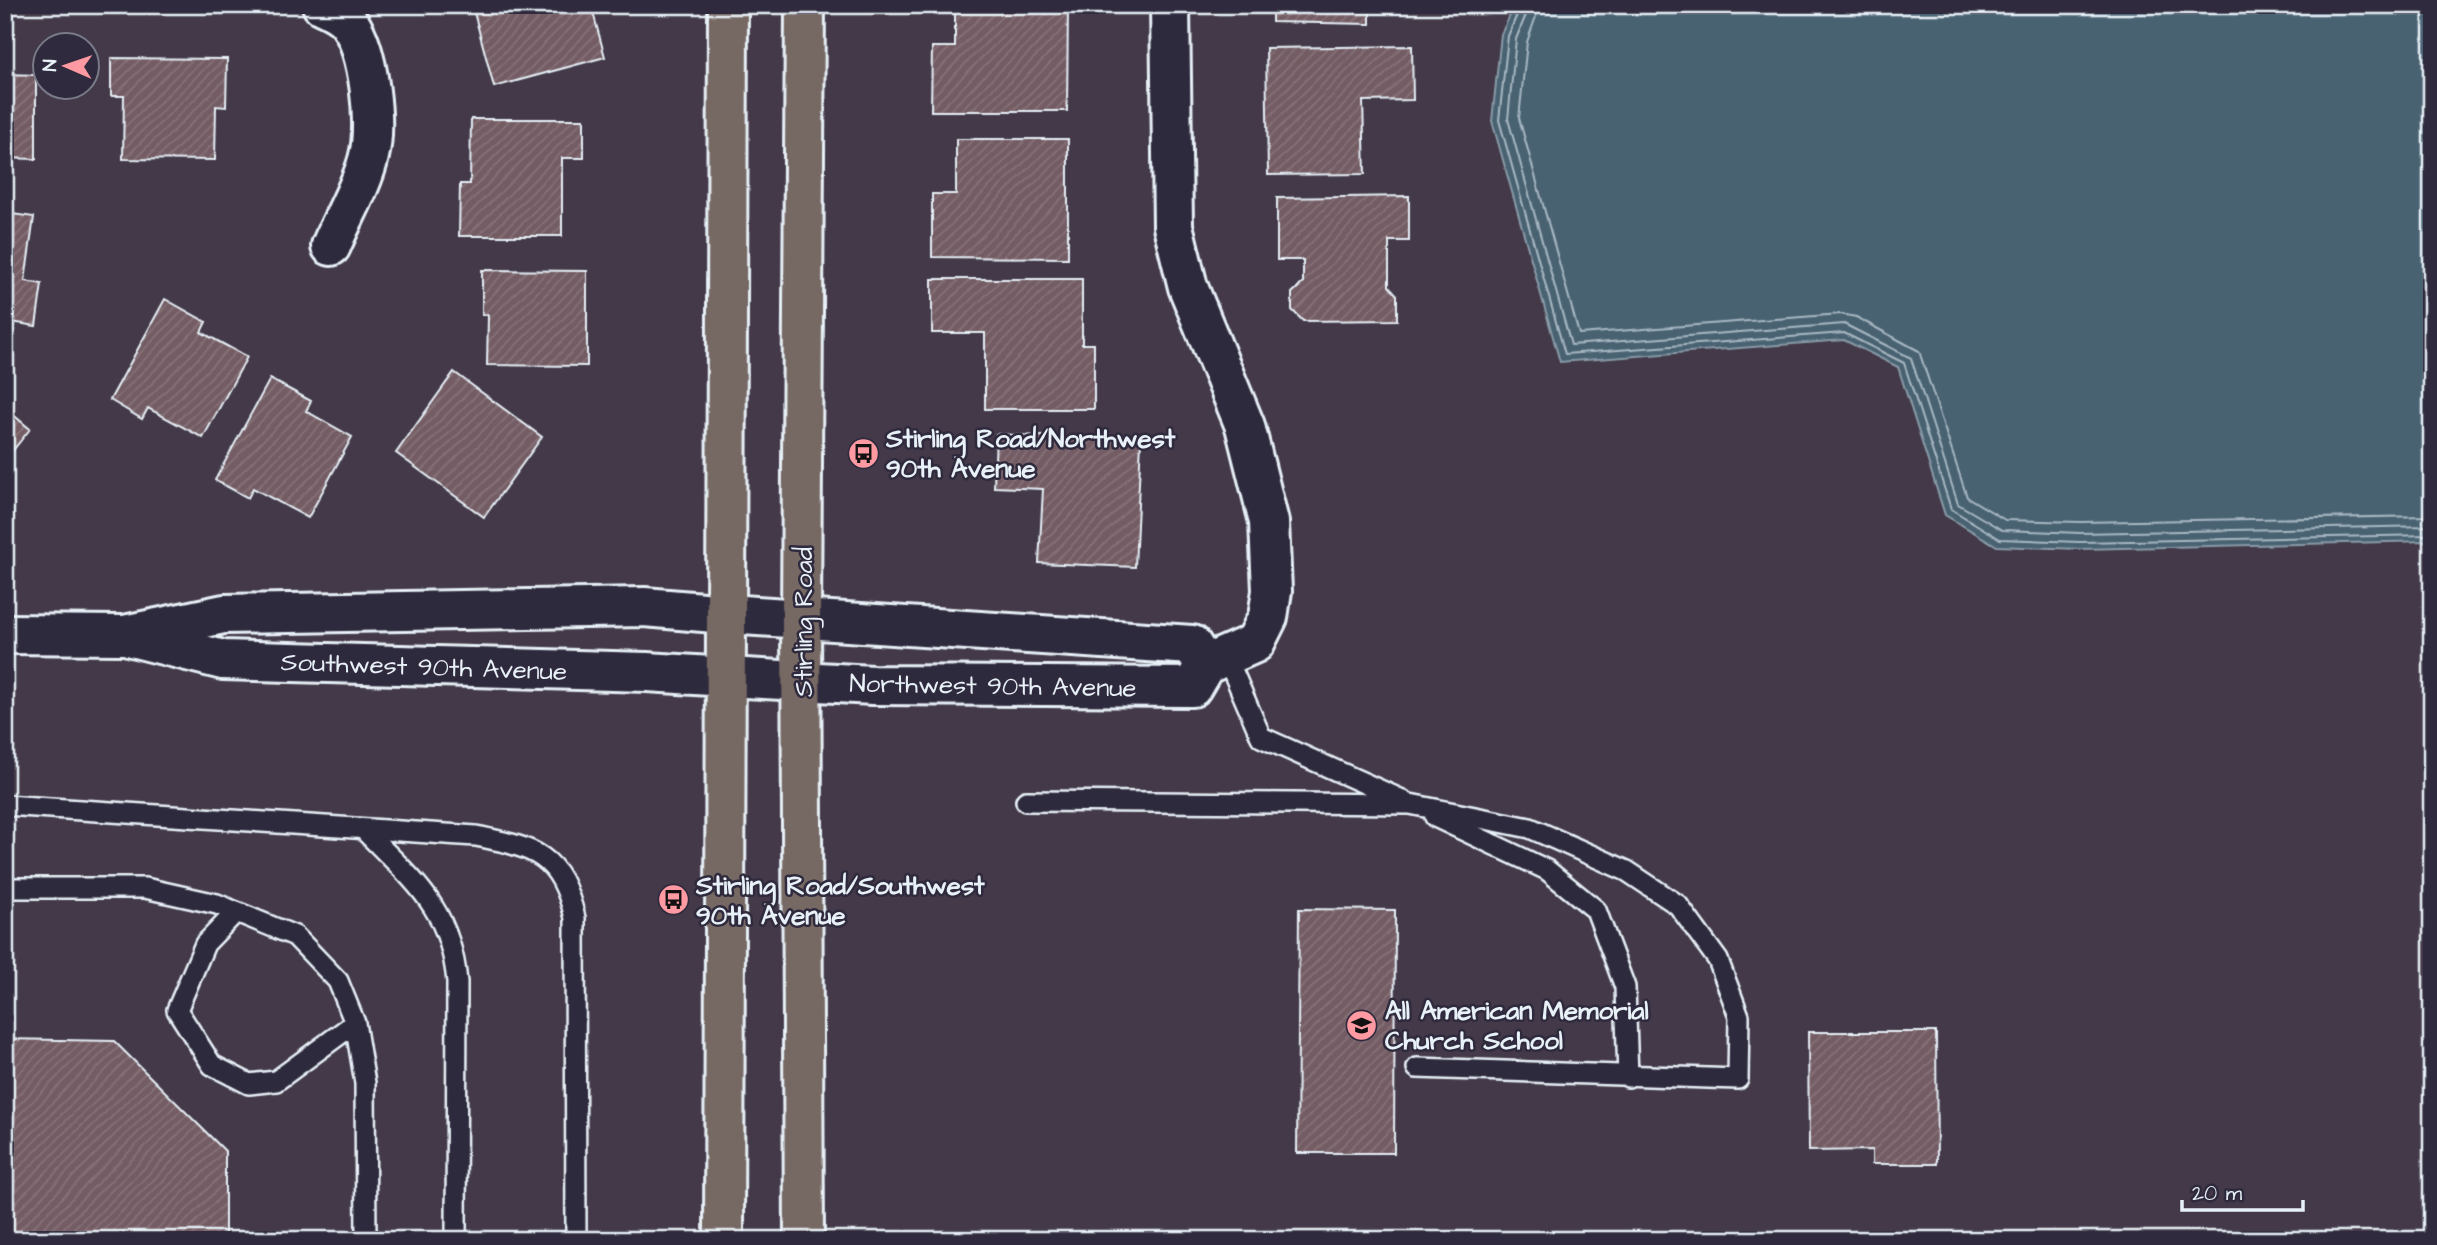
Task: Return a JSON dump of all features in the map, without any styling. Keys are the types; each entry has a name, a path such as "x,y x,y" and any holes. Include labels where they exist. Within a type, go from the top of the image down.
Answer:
{"main road":[{"path":"724,1240 728,5"},
{"name":"Stirling Road","path":"804,1240 801,617 805,5"}],"street":[{"name":"Northwest 90th Avenue","path":"727,677 803,682 1192,687 1216,662 1255,643 1268,617 1272,591 1269,522 1245,426 1188,287 1173,226 1170,5"},
{"path":"331,246 369,156 371,117 367,75 335,14"},
{"name":"Southwest 90th Avenue","path":"5,634 124,635 224,614 644,607 727,614"},
{"name":"Northwest 90th Avenue","path":"727,614 1192,645 1216,662"},
{"name":"Southwest 90th Avenue","path":"124,635 223,660 647,672 727,677"}],"lane":[{"path":"1216,662 1261,737 1547,870 1596,910 1625,987 1628,1077"},
{"path":"1026,800 1410,804 1530,828 1627,871 1678,905 1718,960 1739,1016 1738,1079 1417,1068"},
{"path":"5,805 476,836 510,843 549,862 568,890 575,918 576,1240"},
{"path":"363,830 422,890 444,923 454,950 457,982 456,1240"},
{"path":"5,888 145,888 217,904 295,936 338,981 355,1023 365,1083 366,1240"},
{"path":"236,912 205,944 177,1010 212,1065 248,1084 276,1081 355,1023"}],"water":[{"path":"1515,5 2432,5 2432,541 2080,549 1997,546 1945,515 1898,367 1844,340 1560,362 1492,121 1501,34"},
{"path":"1522,1233 1562,1240 1483,1240 1487,1234"}],"building":[{"path":"472,5 591,5 605,57 494,87"},
{"path":"955,5 1068,5 1067,111 931,111 932,47 955,47"},
{"path":"1272,5 1370,5 1370,24 1272,22"},
{"path":"1412,46 1413,100 1363,101 1365,174 1268,175 1266,48"},
{"path":"111,58 227,59 226,107 216,106 215,160 123,159 124,96 111,96"},
{"path":"5,74 32,75 32,102 36,102 36,159 5,158"},
{"path":"471,119 584,119 584,158 562,158 562,236 459,236 460,184 470,184"},
{"path":"956,139 1068,139 1068,258 932,257 932,194 956,194"},
{"path":"1409,196 1409,241 1389,241 1389,286 1397,295 1397,320 1303,321 1292,310 1292,293 1303,283 1303,260 1277,260 1277,198"},
{"path":"5,213 34,217 25,281 42,284 36,326 5,321"},
{"path":"482,270 587,271 587,366 487,365 488,315 482,315"},
{"path":"932,279 1082,279 1082,344 1094,344 1094,409 985,409 985,333 932,333"},
{"path":"165,299 206,322 201,332 247,357 203,438 148,408 142,419 110,400"},
{"path":"454,372 542,437 484,517 396,453"},
{"path":"270,379 311,401 306,411 352,437 308,518 253,488 248,498 215,480"},
{"path":"5,408 30,429 6,459 5,459"},
{"path":"996,434 1141,441 1135,567 1039,563 1043,489 994,487"},
{"path":"1299,909 1395,910 1394,1153 1297,1153"},
{"path":"1808,1032 1936,1032 1937,1164 1872,1164 1872,1150 1809,1151"},
{"path":"5,1039 114,1041 225,1151 225,1240 5,1240"}],"place":[{"name":"Stirling Road/Northwest 90th Avenue","path":"863,453"},
{"name":"Stirling Road/Southwest 90th Avenue","path":"673,900"},
{"name":"All American Memorial Church School","path":"1362,1025"}]}
